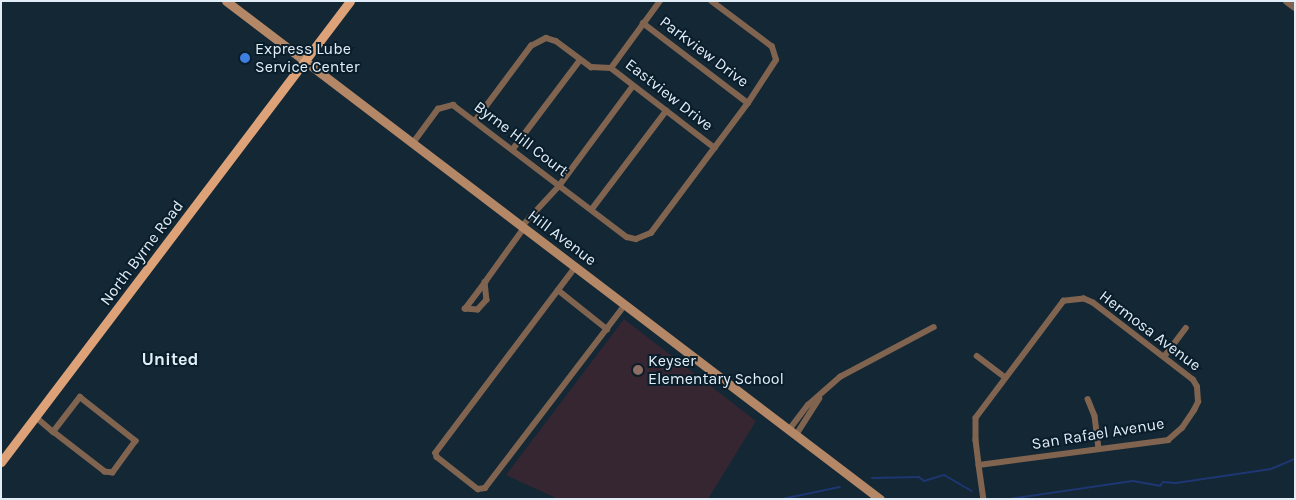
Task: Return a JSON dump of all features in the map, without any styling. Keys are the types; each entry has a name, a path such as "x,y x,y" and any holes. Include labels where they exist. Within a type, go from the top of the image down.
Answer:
{"main road":[{"name":"Hill Avenue","path":"226,1 880,499"},
{"name":"North Byrne Road","path":"2,461 350,1"}],"street":[{"path":"611,68 660,1"},
{"name":"Byrne Hill Court","path":"413,143 438,109 453,105 617,229 636,239 652,233 748,103 770,72 776,60 772,47 711,1"},
{"path":"1287,1 1295,7"},
{"name":"Parkview Drive","path":"643,23 748,103"},
{"name":"Eastview Drive","path":"475,120 537,40 546,38 556,41 591,67 611,68 715,148"},
{"path":"513,149 580,60"},
{"path":"485,282 488,300 478,310 465,309 523,227 559,186 633,86"},
{"path":"592,209 666,110"},
{"path":"576,267 436,453 437,457 478,489 485,488 625,305"},
{"path":"558,290 607,329"},
{"name":"Hermosa Avenue","path":"1006,377 1057,307 1074,298 1093,304 1164,357 1193,380 1199,396"},
{"path":"792,432 808,405 819,398 840,377 934,327"},
{"path":"1164,357 1186,328"},
{"path":"977,356 1006,377 976,418 979,465 984,499"},
{"path":"36,416 53,432 109,473 116,471 136,441 80,396 53,432"},
{"name":"San Rafael Avenue","path":"979,465 1168,440 1182,428 1194,410 1199,396"},
{"path":"1088,399 1095,416 1099,448"}],"shaded area":[{"name":"Keyser Elementary School","path":"624,319 756,421 708,499 558,499 506,475"}],"waterway":[{"path":"1009,499 1133,481 1160,486 1163,482 1176,483 1271,469 1295,459"},
{"path":"872,478 919,477 924,481 944,475 972,491"},
{"path":"782,499 840,487"}],"place":[{"name":"Express Lube Service Center","path":"245,58"},
{"name":"Keyser Elementary School","path":"638,370"}],"district":[{"name":"United","path":"170,359"}]}
